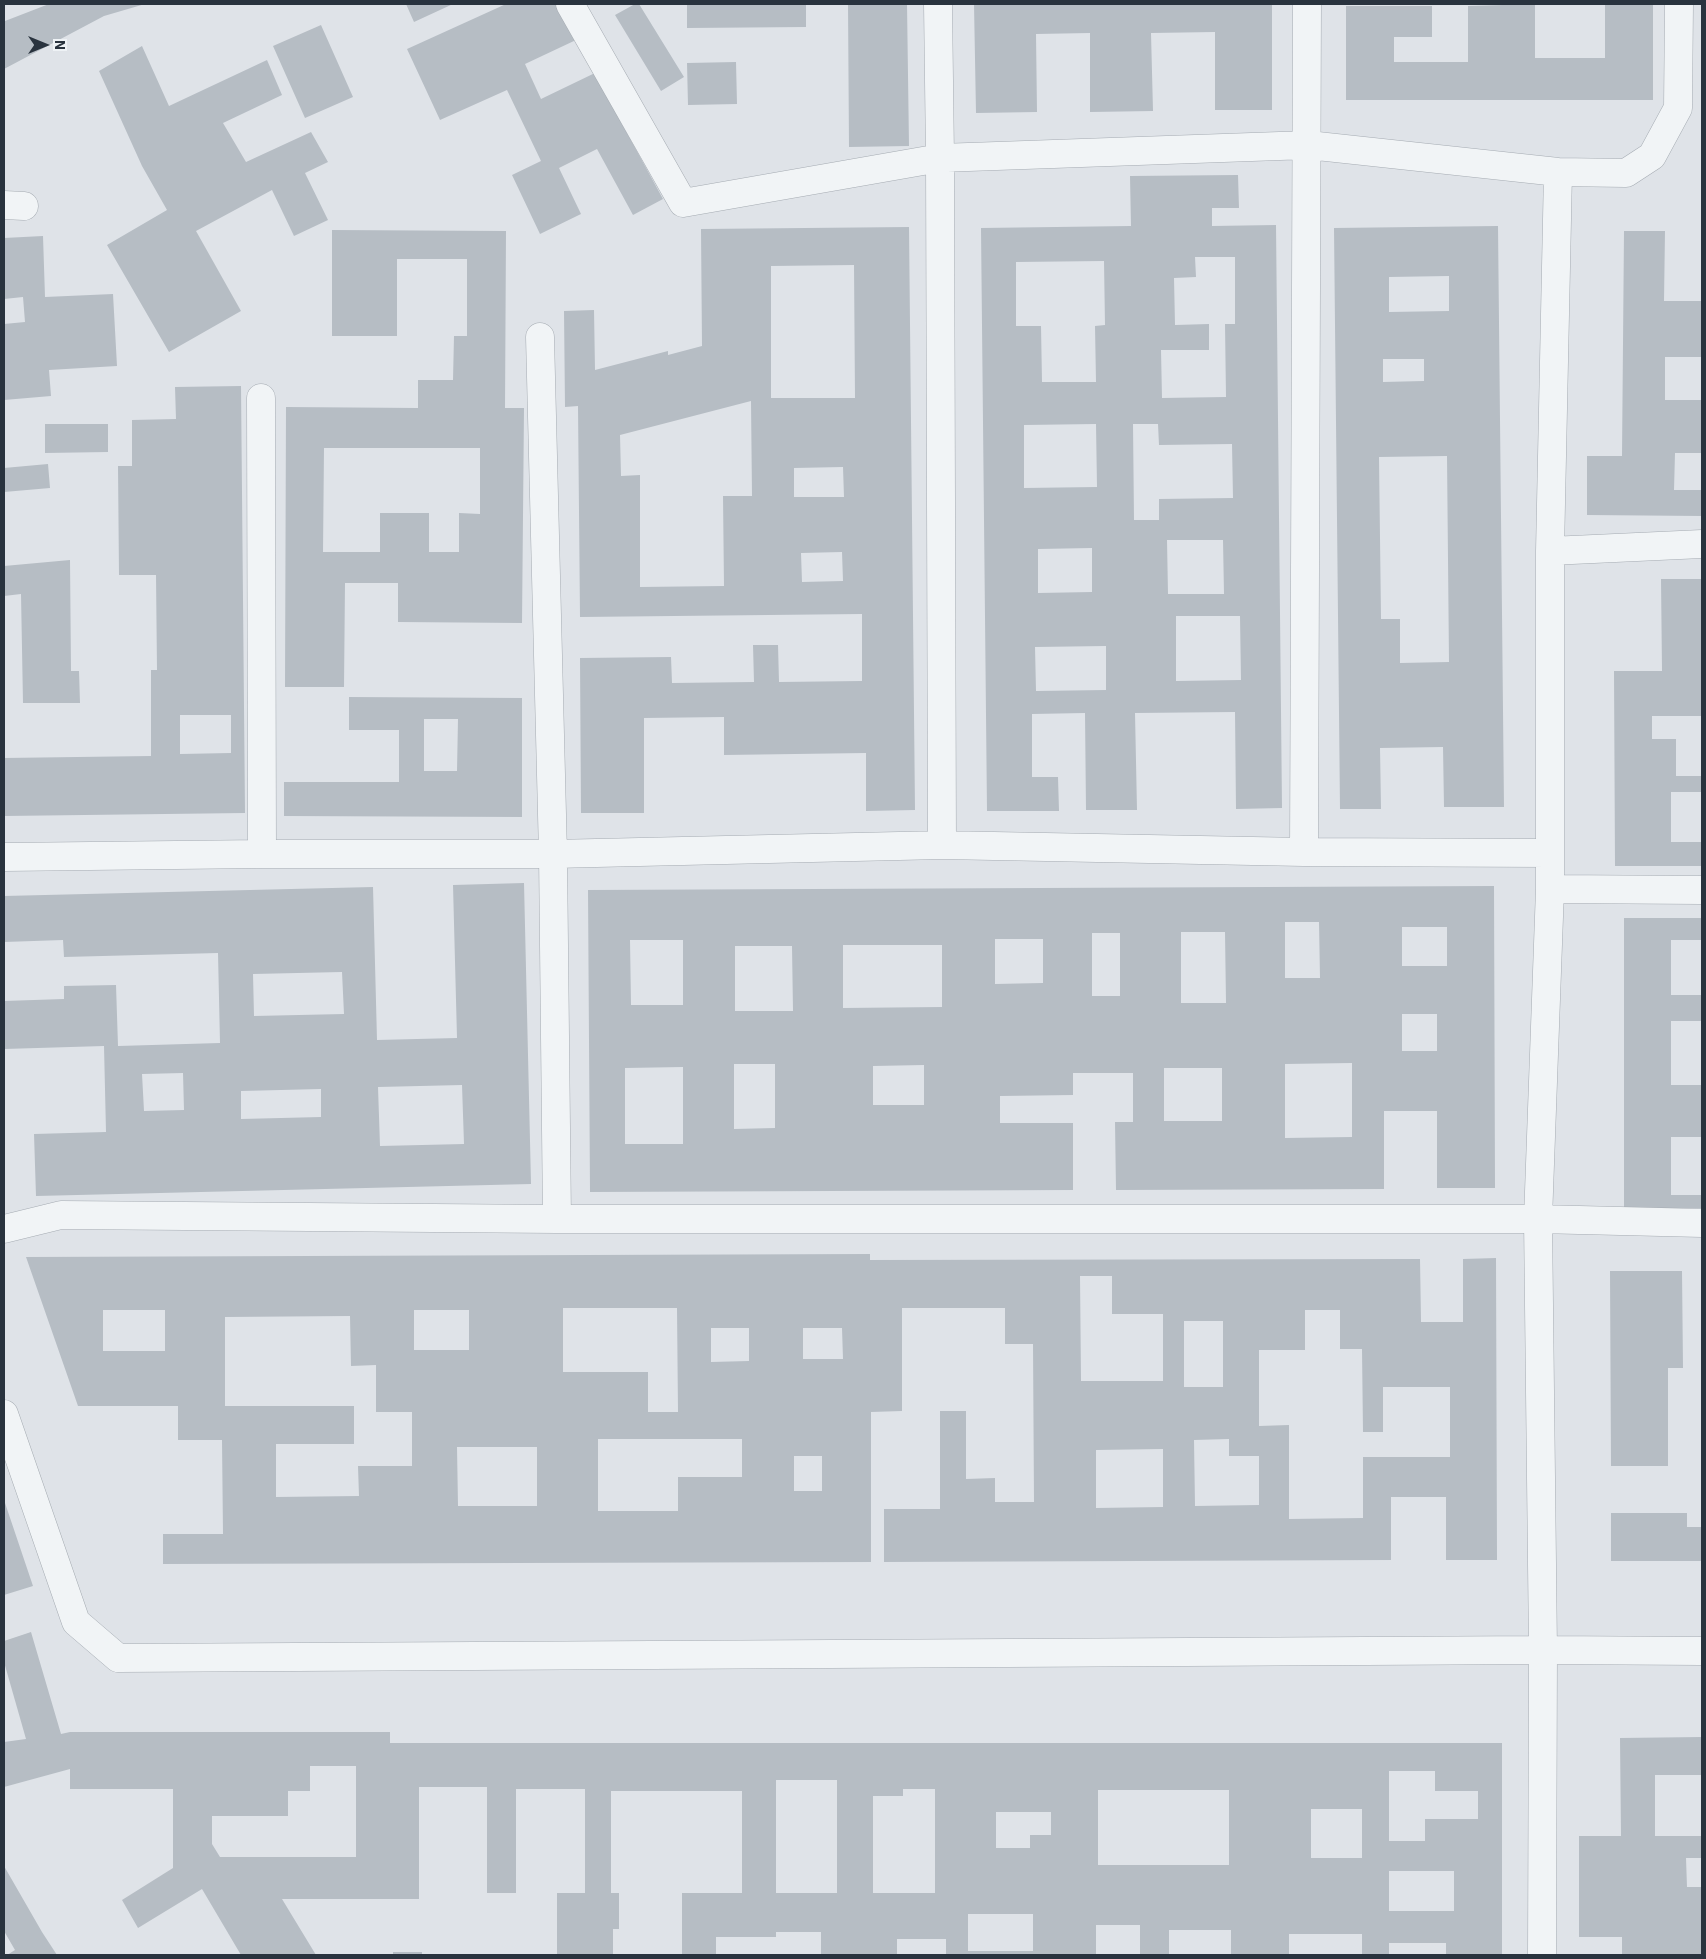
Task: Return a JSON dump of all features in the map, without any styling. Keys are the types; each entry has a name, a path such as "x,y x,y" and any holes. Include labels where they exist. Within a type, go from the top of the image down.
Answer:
{"street":[{"path":"570,4 683,203 940,158 1308,145 1558,172 1626,173 1652,156 1678,108 1679,4"},
{"path":"938,4 942,845"},
{"path":"1304,852 1307,4"},
{"path":"1542,1955 1543,1650 1538,1218 1550,889 1550,551 1558,172"},
{"path":"540,337 553,854 557,1218"},
{"path":"261,398 262,854"},
{"path":"1550,551 1702,544"},
{"path":"4,857 262,854 553,854 942,845 1304,852 1550,853"},
{"path":"1550,889 1702,890"},
{"path":"4,1229 61,1216 1538,1218 1702,1223"},
{"path":"4,1414 76,1622 118,1658 1543,1650 1702,1651"}],"building":[{"path":"49,4 145,4 104,16 4,69 4,18 5,21"},
{"path":"406,4 453,4 414,22"},
{"path":"506,4 558,4 576,40 525,64 541,99 597,72 621,122 663,199 633,215 597,149 559,168 581,214 540,234 512,175 541,161 507,90 440,120 407,49"},
{"path":"635,4 639,4 684,77 661,91 615,15"},
{"path":"687,4 806,4 806,27 687,28"},
{"path":"848,4 907,4 909,146 849,147"},
{"path":"974,4 1272,4 1272,110 1215,110 1215,32 1151,33 1153,111 1090,112 1090,33 1036,34 1037,112 976,113"},
{"path":"1535,4 1535,58 1605,58 1605,4 1653,4 1653,100 1346,100 1346,6 1432,6 1432,37 1394,37 1394,62 1468,62 1468,6"},
{"path":"321,25 353,97 305,118 273,46"},
{"path":"142,46 169,106 267,60 282,95 223,123 246,162 311,132 328,162 305,173 328,220 294,236 272,190 196,231 241,311 169,352 107,245 167,210 142,166 99,71"},
{"path":"736,62 737,104 688,105 687,63"},
{"path":"1238,175 1239,208 1212,208 1212,226 1276,225 1282,808 1236,809 1235,712 1135,713 1137,810 1086,810 1085,713 1032,714 1032,777 1058,777 1059,811 987,811 981,228 1131,226 1130,176","holes":["1195,257 1235,257 1235,324 1225,324 1226,397 1162,398 1161,350 1209,350 1209,324 1175,325 1174,278 1196,277","1104,261 1105,325 1095,326 1096,382 1042,382 1041,326 1016,326 1016,262","1096,424 1097,487 1024,488 1024,425","1133,424 1158,424 1159,445 1232,444 1233,498 1159,499 1159,520 1134,520","1167,540 1223,540 1224,594 1168,594","1092,548 1092,592 1038,593 1038,549","1176,616 1240,616 1241,680 1176,681","1106,646 1106,690 1036,691 1035,647"]},
{"path":"1498,226 1504,807 1444,807 1443,747 1380,748 1381,809 1340,809 1334,228","holes":["1449,276 1449,311 1389,312 1389,277","1383,359 1424,359 1424,381 1383,382","1447,456 1449,662 1400,663 1400,619 1381,619 1379,457"]},
{"path":"909,227 915,810 866,811 866,753 724,755 724,717 644,718 644,813 581,813 580,658 671,657 672,683 754,682 753,645 778,645 779,682 862,681 862,614 580,617 578,406 565,407 564,311 594,310 595,370 668,351 668,355 702,346 701,229","holes":["854,265 855,398 771,398 771,266","751,401 752,496 723,496 724,586 640,587 640,475 621,476 620,435","843,467 844,497 794,497 794,468","842,552 843,581 802,582 801,553"]},
{"path":"332,230 506,231 505,408 524,408 522,623 398,622 398,583 345,583 344,687 285,687 286,407 418,408 418,380 453,380 454,336 467,336 467,259 397,259 397,336 332,336","holes":["324,448 480,448 480,514 459,513 459,552 429,552 429,513 380,513 380,552 323,552"]},
{"path":"1624,231 1665,231 1664,301 1702,301 1702,357 1665,357 1665,400 1702,400 1702,453 1675,453 1674,490 1702,490 1702,516 1587,515 1587,456 1622,456"},
{"path":"43,236 45,297 113,294 117,366 49,370 51,396 4,400 4,324 25,322 23,297 4,299 4,238"},
{"path":"241,386 245,813 4,816 4,758 151,756 151,670 157,670 156,575 119,575 118,466 132,466 132,420 176,419 175,387","holes":["180,715 231,715 231,753 180,754"]},
{"path":"45,424 108,424 108,452 45,453"},
{"path":"48,464 50,488 4,492 4,468"},
{"path":"70,560 71,671 79,671 80,703 23,703 21,594 4,596 4,566"},
{"path":"1661,579 1702,579 1702,716 1652,716 1652,739 1676,739 1676,776 1702,776 1702,792 1671,792 1671,842 1702,842 1702,866 1615,866 1614,671 1662,671"},
{"path":"349,697 522,698 522,817 284,816 284,782 399,782 399,730 349,730","holes":["424,719 458,719 457,771 424,771"]},
{"path":"524,883 531,1184 36,1196 34,1134 106,1132 104,1046 4,1049 4,1001 64,999 64,986 116,985 118,1046 220,1043 218,953 64,957 63,940 4,942 4,896 373,887 377,1040 457,1038 453,885","holes":["342,972 344,1014 254,1016 253,974","183,1073 184,1110 144,1111 142,1074","462,1085 464,1144 380,1146 378,1087","321,1089 321,1117 241,1119 241,1091"]},
{"path":"1494,886 1495,1188 1437,1188 1437,1111 1384,1111 1384,1189 1116,1190 1115,1122 1133,1122 1133,1073 1073,1073 1073,1095 1000,1096 1000,1123 1073,1123 1073,1190 590,1192 588,890","holes":["1285,922 1319,922 1320,978 1285,978","1402,927 1447,927 1447,966 1402,966","1181,932 1225,932 1226,1003 1181,1003","1092,933 1120,933 1120,996 1092,996","995,939 1043,939 1043,983 995,984","630,940 683,940 683,1005 631,1005","843,945 942,945 942,1007 843,1008","735,946 792,946 793,1011 735,1011","1402,1014 1437,1014 1437,1051 1402,1051","1352,1063 1352,1137 1285,1138 1285,1064","734,1064 775,1064 775,1128 734,1129","924,1065 924,1105 873,1105 873,1066","683,1067 683,1144 625,1144 625,1068","1164,1068 1222,1068 1222,1121 1164,1121"]},
{"path":"1624,918 1702,918 1702,940 1671,940 1671,995 1702,995 1702,1021 1671,1021 1671,1085 1702,1085 1702,1137 1671,1137 1671,1195 1702,1195 1702,1208 1624,1208"},
{"path":"870,1254 870,1260 1420,1259 1421,1322 1463,1322 1463,1259 1496,1258 1497,1560 1446,1560 1446,1497 1391,1497 1391,1560 884,1562 884,1509 940,1509 940,1411 966,1411 966,1479 995,1478 995,1502 1034,1502 1033,1344 1005,1344 1005,1308 902,1308 902,1411 871,1412 871,1562 163,1564 163,1534 223,1534 222,1440 178,1440 178,1406 78,1406 26,1257","holes":["1080,1276 1112,1276 1112,1314 1163,1314 1163,1381 1081,1381","563,1308 677,1308 678,1412 648,1412 648,1372 563,1372","103,1310 165,1310 165,1351 103,1351","414,1310 469,1310 469,1350 414,1350","1305,1310 1340,1310 1340,1349 1362,1349 1363,1432 1383,1432 1383,1387 1450,1387 1450,1457 1363,1457 1363,1518 1289,1519 1289,1425 1259,1426 1259,1350 1305,1350","350,1316 351,1366 376,1365 376,1412 412,1412 412,1466 358,1466 359,1496 276,1497 276,1444 354,1444 354,1406 225,1406 225,1317","1184,1321 1223,1321 1223,1387 1184,1387","711,1328 749,1328 749,1361 711,1362","803,1328 842,1328 843,1359 803,1359","598,1439 742,1439 742,1477 678,1477 678,1511 598,1511","1229,1439 1229,1456 1259,1456 1259,1505 1195,1506 1194,1440","457,1447 537,1447 537,1506 458,1506","1163,1449 1163,1507 1096,1508 1096,1450","794,1456 822,1456 822,1491 794,1491"]},
{"path":"1610,1271 1682,1271 1683,1368 1668,1368 1668,1466 1611,1466"},
{"path":"4,1500 33,1586 4,1595"},
{"path":"1611,1513 1687,1513 1687,1527 1702,1527 1702,1561 1611,1561"},
{"path":"31,1632 61,1734 70,1732 390,1732 390,1743 1502,1743 1502,1955 1446,1955 1446,1943 1389,1943 1389,1955 1362,1955 1362,1934 1289,1934 1289,1955 1231,1955 1231,1930 1169,1930 1169,1955 1140,1955 1140,1925 1096,1925 1096,1955 946,1955 946,1939 897,1939 897,1955 821,1955 821,1932 776,1932 776,1937 716,1937 716,1955 682,1955 682,1893 742,1893 742,1791 611,1791 611,1893 619,1893 619,1929 613,1929 613,1955 557,1955 557,1893 585,1893 585,1789 516,1789 516,1893 487,1893 487,1787 419,1787 419,1899 282,1899 316,1955 241,1955 202,1889 138,1928 122,1900 173,1868 173,1789 70,1789 70,1769 4,1787 4,1742 26,1739 4,1662 4,1641","holes":["310,1766 356,1766 356,1857 220,1857 212,1844 212,1816 288,1816 288,1791 310,1791","1389,1771 1435,1771 1435,1791 1478,1791 1478,1819 1425,1819 1425,1841 1389,1841","776,1780 837,1780 837,1893 776,1893","903,1789 935,1789 935,1893 873,1893 873,1796 903,1796","1098,1790 1229,1790 1229,1865 1098,1865","1311,1809 1362,1809 1362,1858 1311,1858","996,1812 1051,1812 1051,1835 1030,1835 1030,1848 996,1848","1389,1871 1454,1871 1454,1911 1389,1911","968,1914 1033,1914 1033,1951 968,1951"]},
{"path":"1702,1737 1702,1775 1655,1775 1655,1836 1702,1836 1702,1858 1686,1858 1687,1887 1702,1887 1702,1955 1622,1955 1622,1937 1579,1937 1579,1836 1621,1836 1620,1738"},
{"path":"4,1866 57,1955 7,1955 15,1950 4,1931"},
{"path":"393,1952 422,1952 422,1955 393,1955"}]}
